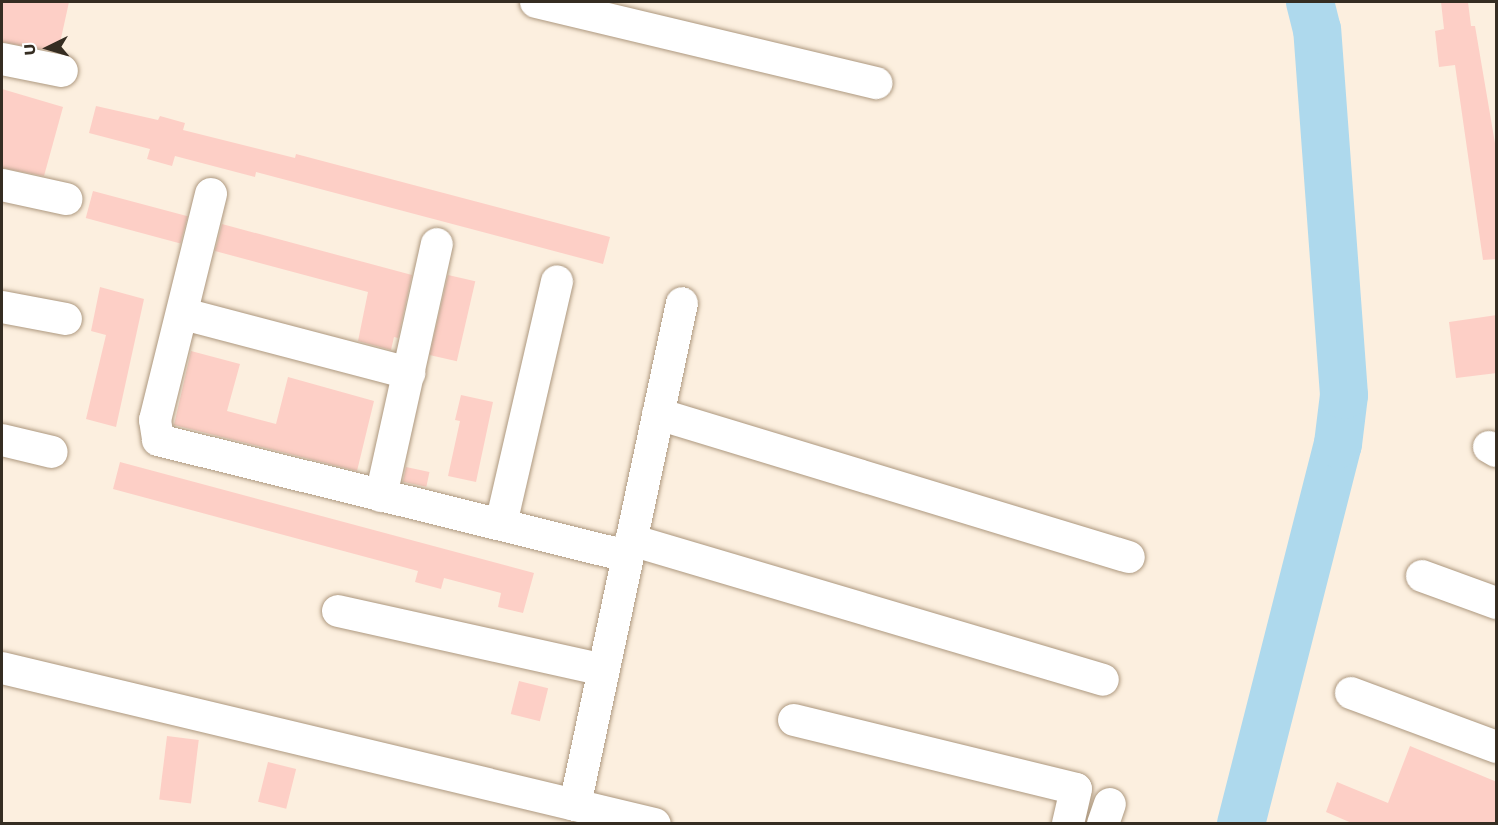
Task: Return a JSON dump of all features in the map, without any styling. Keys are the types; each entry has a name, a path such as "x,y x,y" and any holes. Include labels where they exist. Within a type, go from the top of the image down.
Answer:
{"street":[{"path":"536,2 647,15 876,83"},
{"path":"2,58 62,70"},
{"path":"2,185 66,199"},
{"path":"211,194 184,314 154,420 154,434 158,440 501,524 630,548 1103,680"},
{"path":"381,496 437,244"},
{"path":"501,524 557,280"},
{"path":"575,805 682,303"},
{"path":"2,307 66,319"},
{"path":"184,314 409,373"},
{"path":"658,414 1129,557"},
{"path":"2,440 52,452"},
{"path":"1422,576 1497,603"},
{"path":"338,611 604,670"},
{"path":"2,668 655,824"},
{"path":"1351,693 1497,747"},
{"path":"794,720 1076,789 1068,824"}],"building":[{"path":"2,2 69,2 58,52 2,42"},
{"path":"1441,2 1468,2 1471,26 1475,26 1497,155 1497,259 1483,260 1455,65 1439,67 1435,31 1444,29"},
{"path":"2,89 63,107 44,176 2,168"},
{"path":"96,106 158,120 160,116 185,123 183,130 295,158 296,154 610,237 603,264 256,172 255,177 175,156 172,166 147,159 150,149 89,133"},
{"path":"93,191 188,216 180,243 86,218"},
{"path":"222,224 412,275 398,338 394,337 391,350 358,341 368,292 215,251"},
{"path":"448,275 475,281 457,361 430,355"},
{"path":"100,287 144,299 116,427 86,419 106,335 91,331"},
{"path":"1497,315 1497,373 1456,378 1449,322"},
{"path":"191,351 240,364 227,411 276,424 288,377 374,401 357,471 174,425"},
{"path":"461,395 493,402 476,482 448,476 460,421 455,420"},
{"path":"120,462 534,573 523,613 498,607 501,593 444,578 441,589 415,582 418,571 113,489"},
{"path":"406,467 429,472 426,487 403,482"},
{"path":"519,681 548,688 540,721 511,714"},
{"path":"167,736 199,740 191,803 159,800"},
{"path":"1410,746 1497,782 1497,824 1354,824 1326,812 1337,782 1388,803"},
{"path":"268,762 296,769 286,809 258,802"}],"waterway":[{"path":"1241,824 1338,444 1344,395 1317,30 1310,2"}]}
